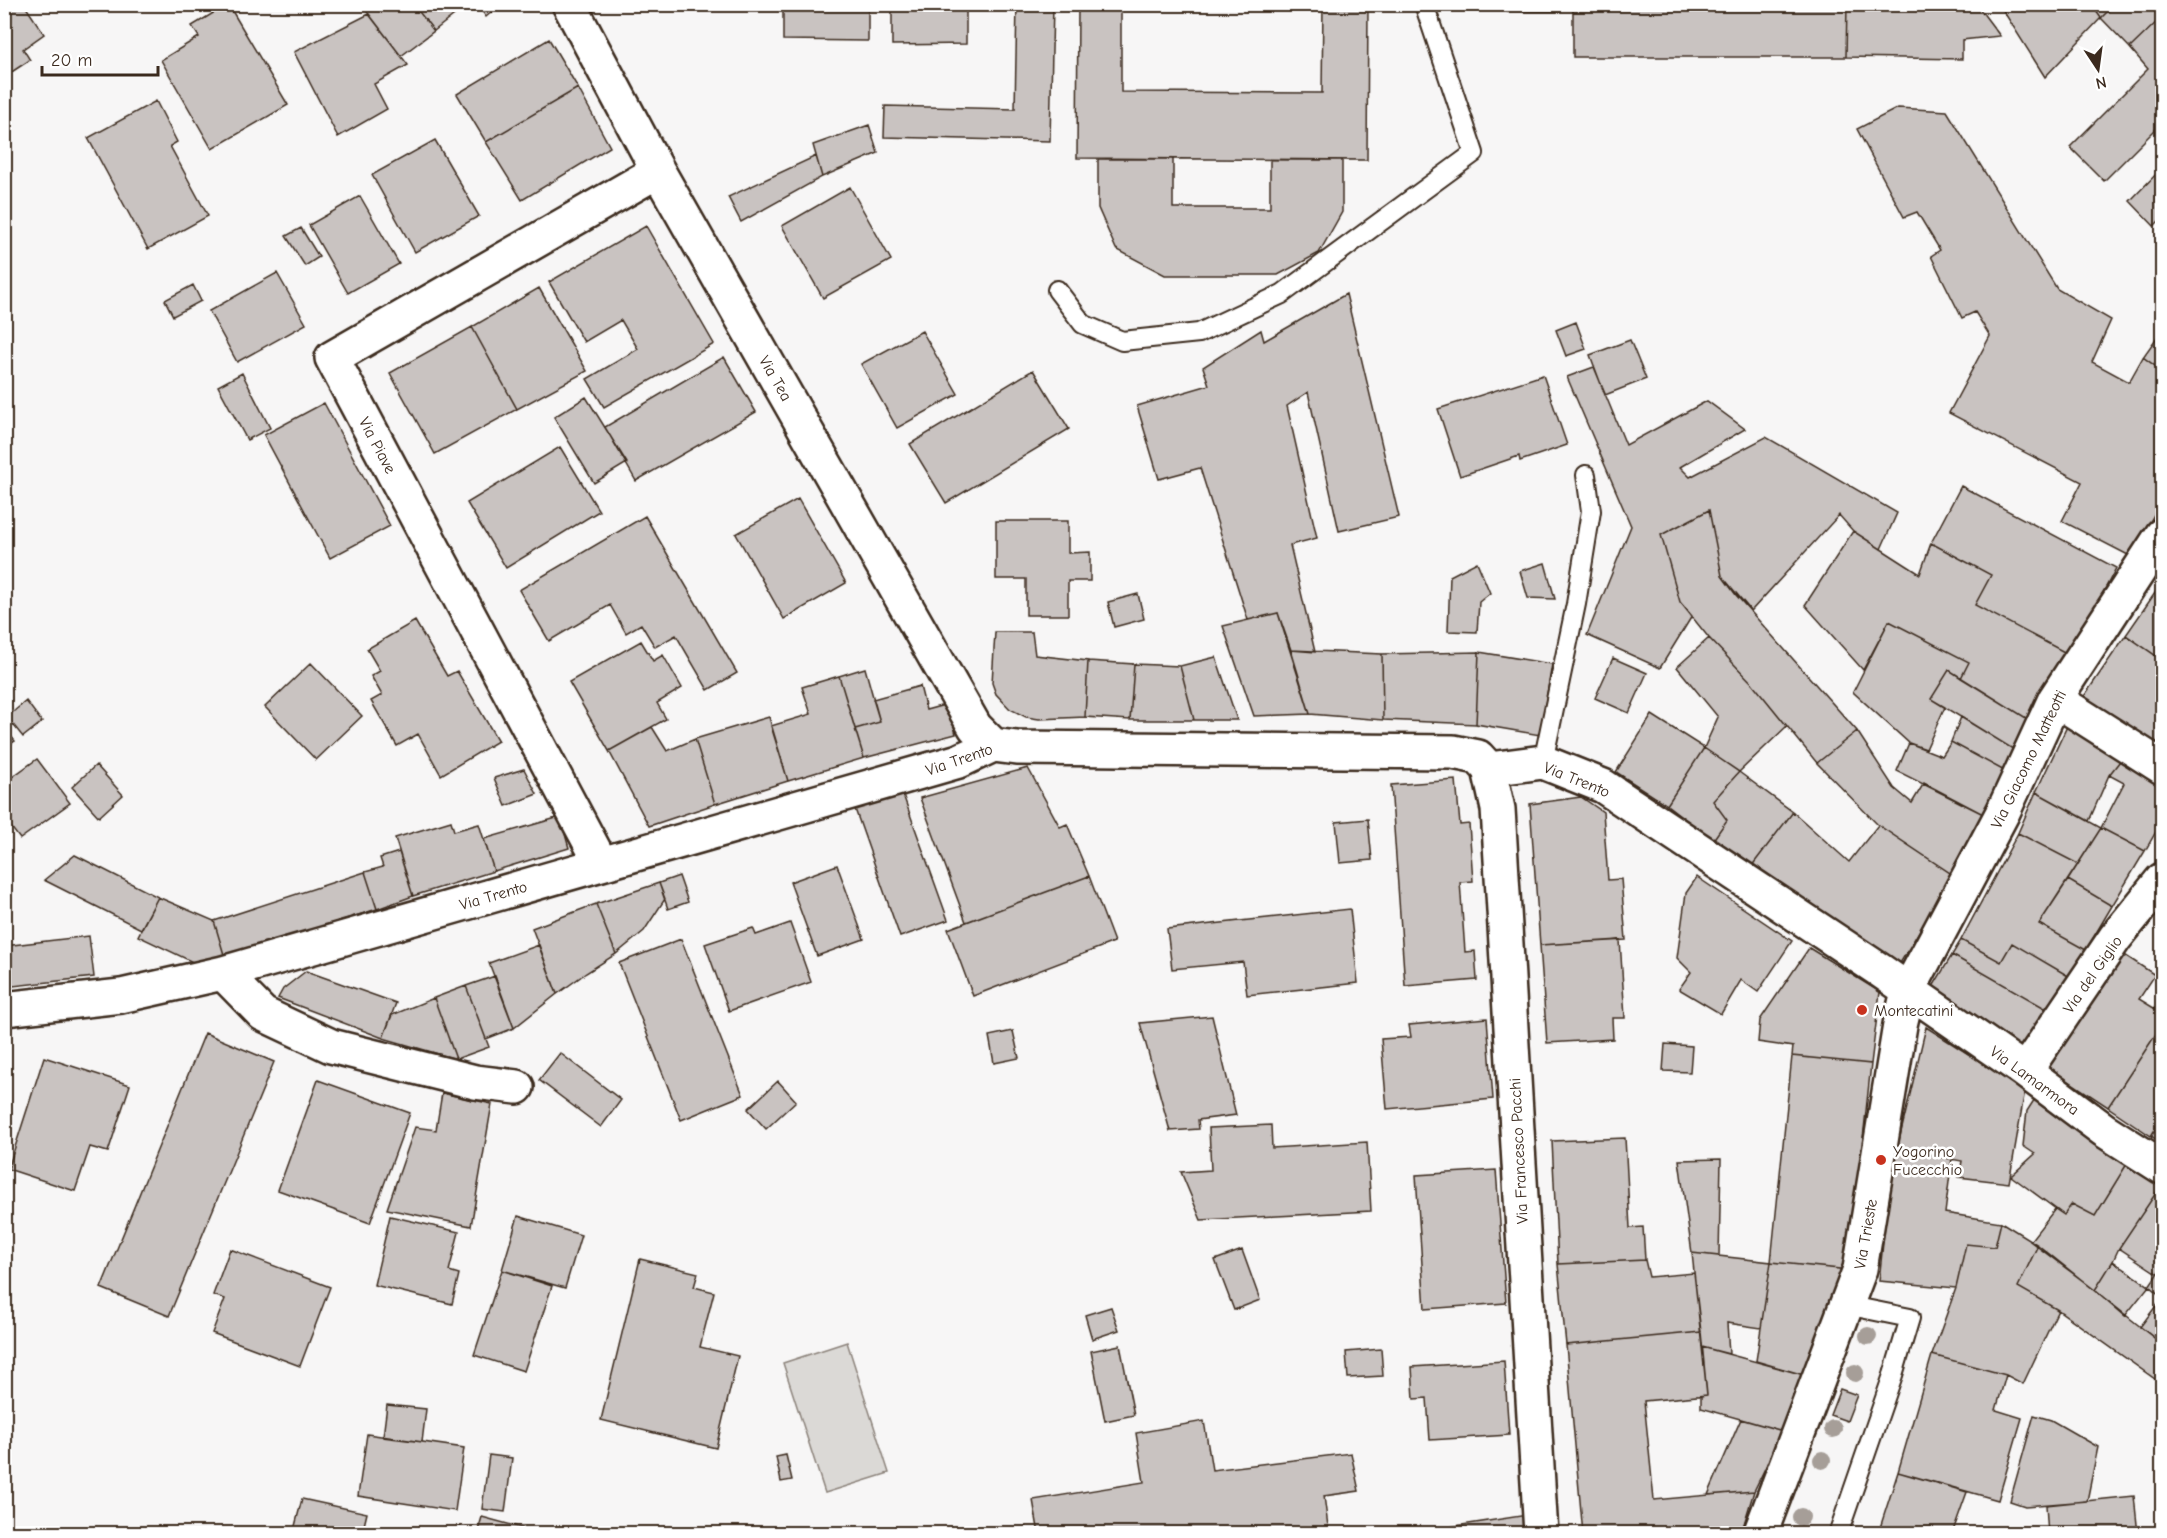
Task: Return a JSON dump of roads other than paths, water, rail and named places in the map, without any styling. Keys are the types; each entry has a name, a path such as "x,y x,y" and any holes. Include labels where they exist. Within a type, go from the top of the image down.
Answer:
{"street":[{"name":"Via Tea","path":"569,4 658,171 975,728 993,745"},
{"name":"Via Piave","path":"601,863 332,358 658,171"},
{"name":"Via Giacomo Matteotti","path":"1908,991 2003,812 2055,699 2163,535"},
{"path":"2055,699 2163,767"},
{"name":"Via Trento","path":"4,1009 121,996 223,972 959,761 993,745 1017,748 1453,752 1478,758 1489,769 1543,762 1603,786 1908,991"},
{"name":"Via Francesco Pacchi","path":"1489,769 1498,809 1541,1533"},
{"name":"Via del Giglio","path":"2025,1071 2115,939 2163,880"},
{"path":"223,972 263,1014 331,1046 475,1082 517,1087"},
{"name":"Via Lamarmora","path":"1908,991 2025,1071 2103,1130 2163,1167"},
{"name":"Via Trieste","path":"1761,1533 1860,1269 1900,1026 1908,991"}],"lane":[{"path":"1057,290 1083,324 1122,341 1199,333 1282,294 1474,153 1424,4"},
{"path":"1543,762 1576,604 1591,510 1586,475"},
{"path":"1838,1533 1910,1318 1846,1305"}],"place":[{"name":"Montecatini","path":"1862,1010"},
{"name":"Yogorino Fucecchio","path":"1881,1160"}]}
